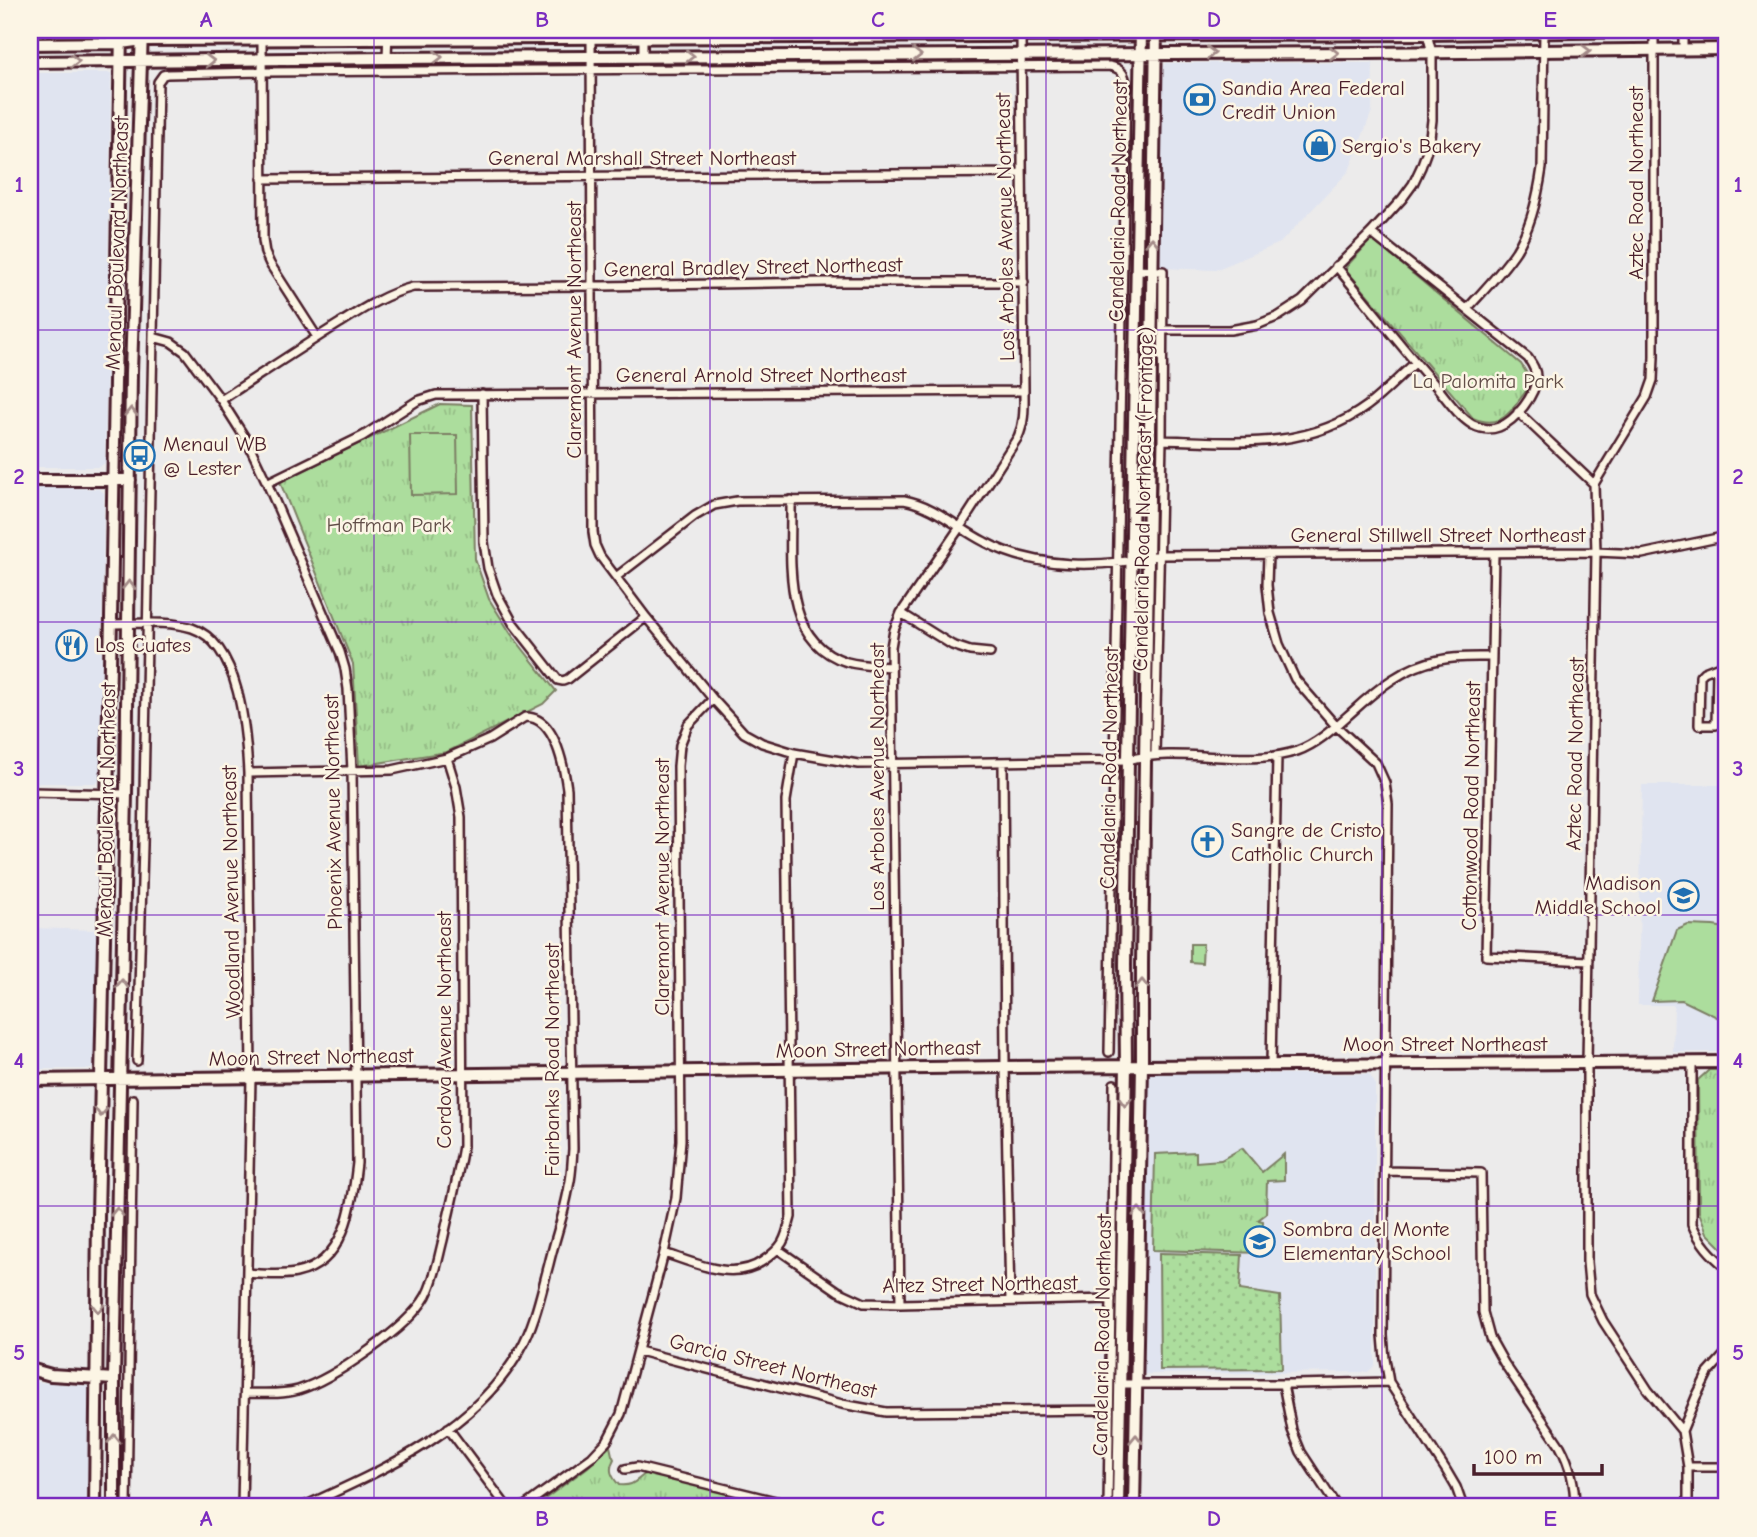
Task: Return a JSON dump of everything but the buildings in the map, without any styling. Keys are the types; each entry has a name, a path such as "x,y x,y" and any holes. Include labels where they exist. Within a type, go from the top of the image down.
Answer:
{"main road":[{"name":"Menaul Boulevard Northeast","path":"95,1507 98,1216 121,30"},
{"path":"30,44 121,43 143,35 262,40 388,34 591,38 643,34 1021,36 1141,32 1727,30"},
{"name":"Candelaria Road Northeast","path":"1118,1507 1141,32"},
{"name":"Candelaria Road Northeast","path":"1134,1507 1142,963 1150,755 1148,558 1156,32"},
{"name":"Menaul Boulevard Northeast","path":"114,1507 131,372 143,35"},
{"path":"30,62 142,61 262,66 387,58 1021,60 1141,54 1727,49"},
{"path":"30,480 130,480"},
{"name":"Moon Street Northeast","path":"30,1080 1271,1064 1727,1062"},
{"path":"30,1368 51,1375 114,1379"}],"street":[{"name":"Aztec Road Northeast","path":"1654,30 1653,380 1647,397 1594,484 1596,552 1587,1062 1587,1262 1590,1294 1603,1321 1648,1390 1682,1431"},
{"path":"1683,30 1683,50"},
{"path":"1164,330 1230,330 1257,325 1279,316 1302,301 1402,199 1413,184 1429,145 1432,120 1432,53 1426,32"},
{"path":"1467,309 1500,274 1517,249 1527,228 1539,188 1542,168 1544,32"},
{"path":"387,58 388,34"},
{"path":"643,34 643,57"},
{"name":"Los Arboles Avenue Northeast","path":"900,1304 891,667 894,630 901,613 960,527 1023,427 1021,36"},
{"name":"Claremont Avenue Northeast","path":"523,1507 592,1457 607,1441 621,1413 664,1253 676,1198 681,1140 679,756 680,745 688,725 713,699 646,617 600,556 595,545 591,38"},
{"path":"262,40 265,253 317,337"},
{"path":"136,1061 158,82 167,74 262,66 590,70 1021,60 1109,66 1117,68 1125,75 1109,1052"},
{"name":"General Marshall Street Northeast","path":"262,179 1022,173"},
{"path":"1336,266 1415,363 1472,424 1482,428 1500,427 1518,412 1535,389 1534,366 1528,358 1371,233"},
{"path":"1136,270 1152,270"},
{"name":"Candelaria Road Northeast (Frontage)","path":"1150,755 1160,555 1164,330 1163,271 1152,270"},
{"name":"General Bradley Street Northeast","path":"221,400 382,298 413,287 1024,282"},
{"name":"Phoenix Avenue Northeast","path":"153,337 171,342 186,352 247,441 340,652 348,689 352,771 356,1076 357,1163 354,1191 342,1236 334,1250 323,1261 310,1269 293,1274 247,1273"},
{"path":"1162,440 1269,442 1313,433 1342,421 1365,407 1415,363"},
{"name":"General Arnold Street Northeast","path":"267,483 363,436 417,401 436,395 1024,391"},
{"path":"482,394 484,542 496,594 513,622 558,680 563,681 646,617"},
{"path":"1518,412 1594,484"},
{"path":"791,500 793,592 799,617 811,638 828,653 845,662 891,667"},
{"name":"General Stillwell Street Northeast","path":"616,577 695,516 714,505 737,501 904,500 933,509 985,542 1013,554 1053,563 1118,563 1160,555 1642,554 1727,536"},
{"name":"Cottonwood Road Northeast","path":"1494,553 1486,956 1589,961"},
{"path":"1268,554 1270,613 1279,644 1295,678 1336,726 1376,764 1385,783 1388,804 1383,1335 1385,1359 1389,1382 1446,1470 1463,1507"},
{"path":"901,613 952,645 970,651 990,653"},
{"name":"Woodland Avenue Northeast","path":"111,624 181,625 196,629 211,639 220,650 238,692 247,740 251,1077 242,1507"},
{"path":"713,699 744,733 762,743 794,753 858,764 1128,760 1150,755 1277,756 1299,750 1319,740 1389,681 1420,665 1457,657 1492,656"},
{"path":"1717,667 1716,725 1699,725 1700,676 1704,672 1727,663"},
{"name":"Fairbanks Road Northeast","path":"302,1507 397,1463 481,1402 499,1381 520,1351 532,1324 569,1186 573,1149 567,789 558,747 549,732 532,717 525,718 490,739 447,758"},
{"path":"664,1253 719,1270 748,1269 779,1250 791,1217 786,801 794,753"},
{"path":"1271,1064 1277,756"},
{"path":"248,773 392,770 447,758"},
{"name":"Cordova Avenue Northeast","path":"245,1393 281,1394 298,1390 359,1358 408,1319 425,1297 434,1277 463,1146 461,817 447,758"},
{"path":"1003,763 1010,1301"},
{"path":"30,792 126,794"},
{"path":"1692,1062 1692,1224 1705,1249 1727,1268"},
{"path":"1108,1507 1114,1084"},
{"path":"127,1507 134,1099"},
{"path":"1385,1171 1482,1173 1483,1312 1490,1338 1568,1461 1575,1507"},
{"name":"Altez Street Northeast","path":"779,1250 838,1292 864,1303 1110,1299"},
{"name":"Garcia Street Northeast","path":"639,1351 842,1404 886,1412 1109,1410"},
{"path":"1688,1507 1688,1467 1682,1431 1707,1373 1727,1352"},
{"path":"1120,1384 1389,1382"},
{"path":"1283,1384 1292,1430 1301,1452 1338,1507"},
{"path":"448,1428 507,1507"},
{"path":"625,1469 637,1467 800,1507"},
{"path":"1688,1467 1727,1467"},
{"path":"749,1507 752,1496"}],"shaded area":[{"path":"30,30 113,30 107,35 47,36 30,35"},
{"path":"150,30 308,30 308,34 156,35"},
{"path":"398,30 636,30 403,33"},
{"path":"1166,63 1373,63 1372,111 1349,171 1280,243 1215,270 1159,268 1163,67"},
{"path":"30,73 111,73 105,463 99,467 30,467"},
{"path":"37,487 99,489 104,493 100,779 97,783 31,783"},
{"name":"Madison Middle School","path":"1642,785 1727,785 1727,1052 1673,1052 1674,1005 1638,1005"},
{"path":"30,928 97,930 92,1069 36,1069 37,988 30,987"},
{"path":"30,987 37,988 36,1069 30,1069"},
{"name":"Sombra del Monte Elementary School","path":"1147,1074 1369,1074 1375,1083 1375,1365 1368,1372 1144,1374"},
{"path":"30,1379 89,1388 88,1507 30,1507"}],"green space":[{"name":"La Palomita Park","path":"1370,241 1375,242 1521,364 1528,376 1528,387 1505,416 1488,422 1473,418 1347,271 1346,267"},
{"name":"Hoffman Park","path":"440,404 472,405 475,559 489,599 511,634 556,691 543,704 447,752 359,766 353,664 280,482"},
{"path":"410,435 457,435 458,494 411,495"},
{"path":"1688,925 1727,928 1727,1022 1682,1000 1652,1001 1677,930"},
{"path":"1190,944 1203,944 1202,963 1190,962"},
{"path":"1709,1070 1727,1070 1727,1253 1707,1233 1699,1212 1698,1080"},
{"path":"1242,1148 1262,1172 1284,1154 1284,1180 1267,1181 1266,1214 1258,1220 1263,1221 1262,1253 1153,1250 1155,1154 1196,1152 1196,1162 1221,1160"},
{"path":"1159,1253 1242,1255 1240,1290 1280,1296 1282,1369 1160,1370"},
{"path":"610,1446 614,1459 611,1472 619,1485 631,1484 645,1474 650,1474 737,1496 745,1507 534,1507 588,1467"}],"place":[{"name":"Sandia Area Federal Credit Union","path":"1199,100"},
{"name":"Sergio's Bakery","path":"1319,146"},
{"name":"Menaul WB @ Lester","path":"140,456"},
{"name":"Los Cuates","path":"72,645"},
{"name":"Sangre de Cristo Catholic Church","path":"1208,842"},
{"name":"Madison Middle School","path":"1684,895"},
{"name":"Sombra del Monte Elementary School","path":"1260,1241"}]}
